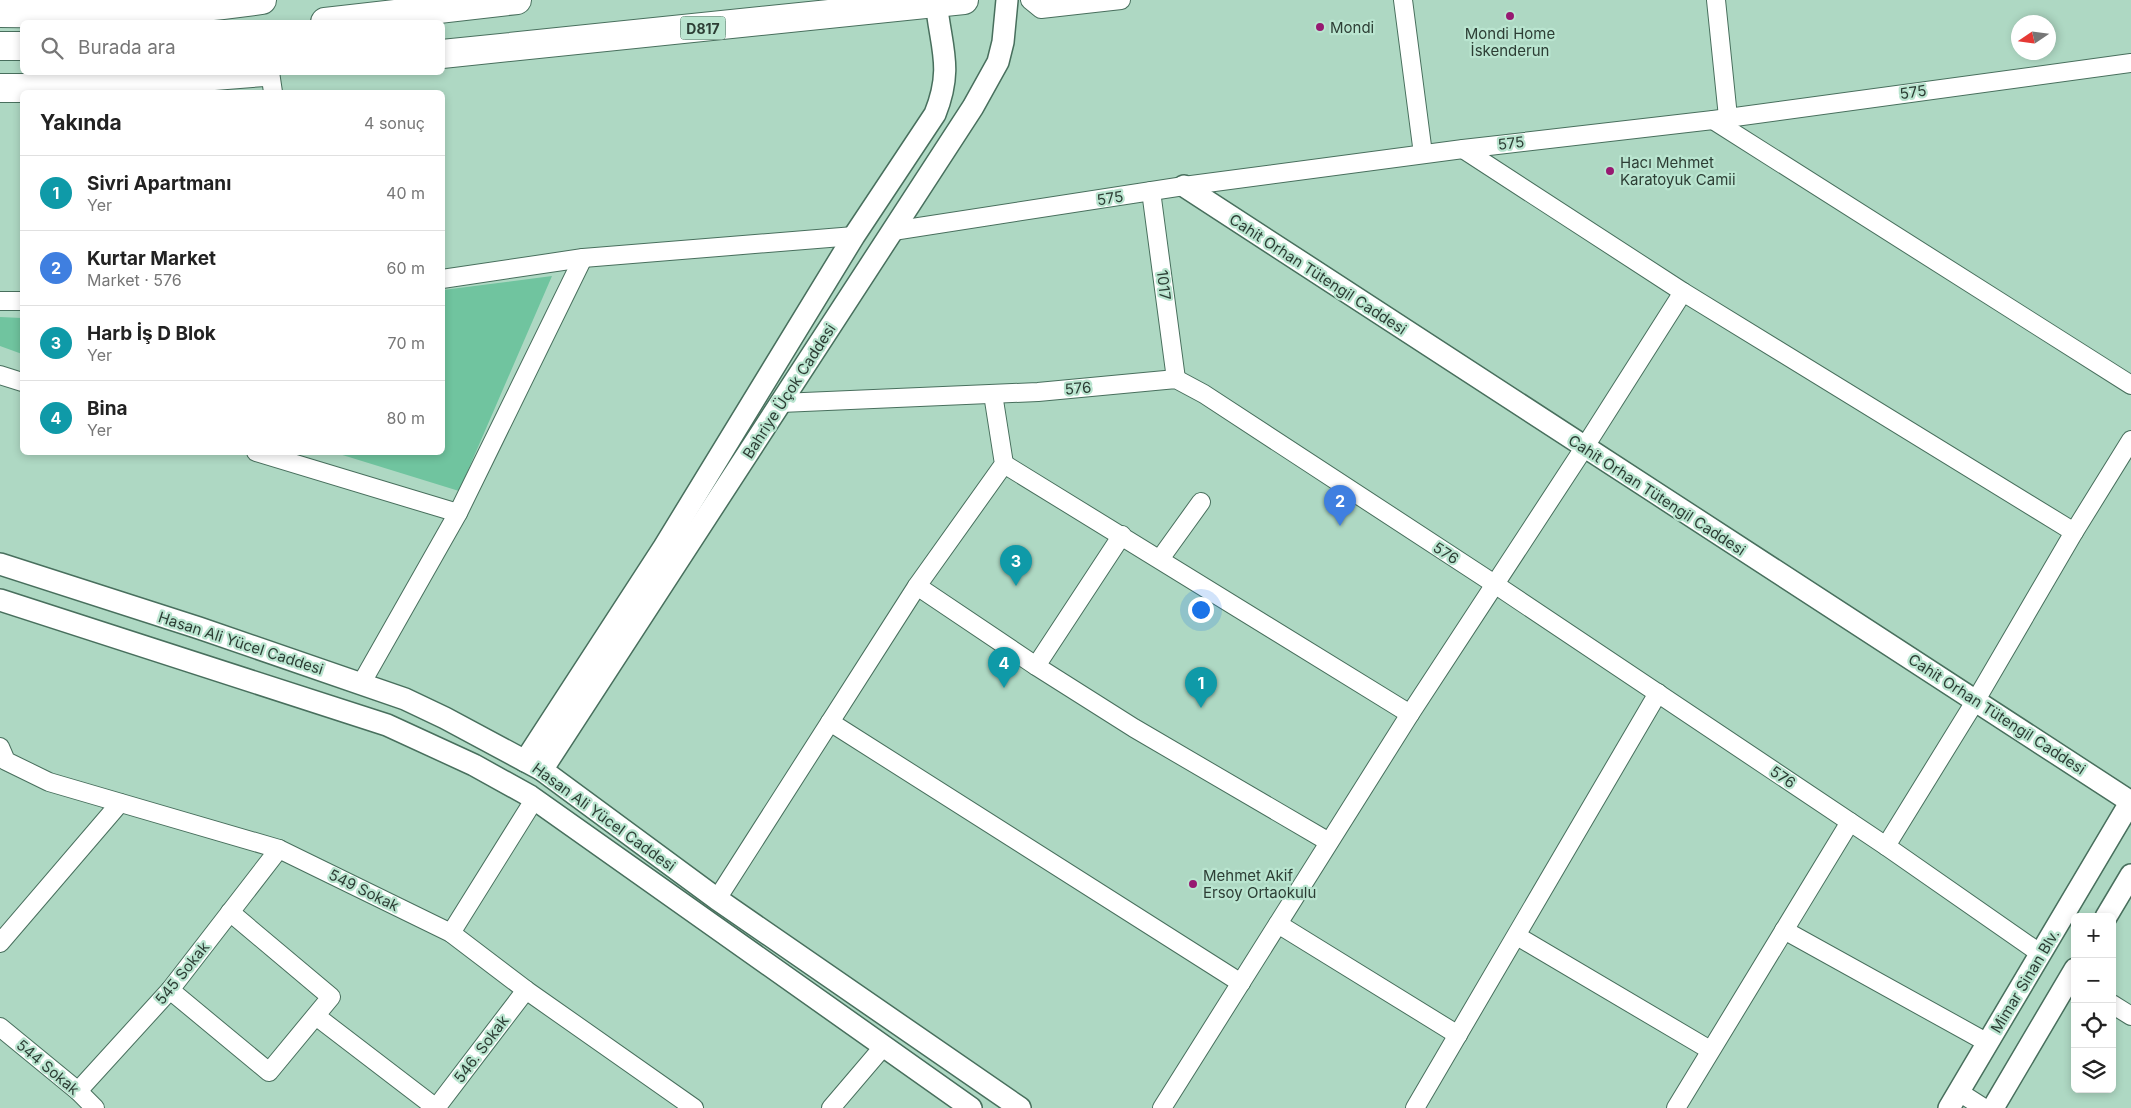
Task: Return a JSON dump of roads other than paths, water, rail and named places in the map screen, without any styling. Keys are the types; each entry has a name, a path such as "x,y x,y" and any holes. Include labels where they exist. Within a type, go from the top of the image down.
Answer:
{"highway":[{"path":"0,13 72,14 130,6 210,8 262,0"},
{"path":"343,20 518,0"},
{"name":"D817","path":"445,54 964,0"},
{"path":"0,46 20,46"},
{"path":"0,88 62,88 226,75"}],"street":[{"name":"Bahriye Üçok Caddesi","path":"534,766 781,403 990,79 998,62 1007,0"},
{"path":"1030,0 1041,9 1121,0"},
{"path":"1403,0 1423,154"},
{"path":"1716,0 1721,118 2131,384"},
{"name":"Bahriye Üçok Caddesi","path":"534,766 664,547 854,236 935,114 942,96 945,80 945,55 936,2"},
{"name":"575","path":"893,231 1184,186 1423,154 1721,118 2131,63"},
{"path":"270,75 273,90"},
{"path":"1463,149 1682,292 2074,532"},
{"name":"Cahit Orhan Tütengil Caddesi","path":"1184,186 1584,448 2131,802"},
{"name":"1017","path":"1151,191 1176,379"},
{"path":"445,279 583,258 854,236"},
{"path":"362,684 458,513 583,258"},
{"path":"1162,1108 1410,714 1496,585 1682,292"},
{"path":"0,301 20,301"},
{"path":"0,375 20,381"},
{"name":"576","path":"781,403 1038,392 1176,379 1204,394 1496,585 1886,846 2041,954"},
{"path":"717,899 917,586 1004,464 993,394"},
{"path":"1886,846 1976,700 2074,532 2131,440"},
{"path":"266,455 458,513"},
{"path":"1004,464 1410,714"},
{"path":"1160,559 1201,502"},
{"path":"1036,666 1122,535"},
{"name":"Hasan Ali Yücel Caddesi","path":"0,564 199,628 362,684 445,718 534,766 717,899 1020,1108"},
{"path":"917,586 1036,666 1134,728 1329,842"},
{"path":"0,602 387,725 474,764 534,800 645,875 883,1047 971,1108"},
{"path":"1415,1108 1658,693"},
{"path":"830,722 1241,983"},
{"name":"549 Sokak","path":"0,747 6,761 49,782 279,849 451,933 526,990 694,1108"},
{"path":"451,933 534,800"},
{"name":"Mimar Sinan Blv.","path":"1954,1100 2131,802"},
{"path":"0,943 120,803"},
{"path":"1676,1108 1850,822"},
{"name":"545 Sokak","path":"78,1091 170,990 279,849"},
{"path":"2108,913 2131,875"},
{"path":"170,990 269,1072 331,997 230,912"},
{"path":"1278,924 1458,1035"},
{"path":"1784,930 1988,1043"},
{"path":"1516,936 1710,1050"},
{"path":"1993,1108 2071,978"},
{"name":"546. Sokak","path":"436,1108 526,990"},
{"path":"2116,1007 2131,1016"},
{"path":"316,1016 436,1108"},
{"name":"544 Sokak","path":"0,1027 78,1091 95,1108"},
{"path":"831,1108 883,1047"},
{"path":"1954,1100 1984,1108"}],"place":[{"name":"Mondi Home İskenderun","path":"1510,16"},
{"name":"Mondi","path":"1320,27"},
{"name":"Hacı Mehmet Karatoyuk Camii","path":"1610,171"},
{"name":"Kurtar Market","path":"1340,526"},
{"name":"Harb İş D Blok","path":"1016,586"},
{"name":"Bina","path":"1004,688"},
{"name":"Sivri Apartmanı","path":"1201,708"},
{"name":"Mehmet Akif Ersoy Ortaokulu","path":"1193,884"}]}
